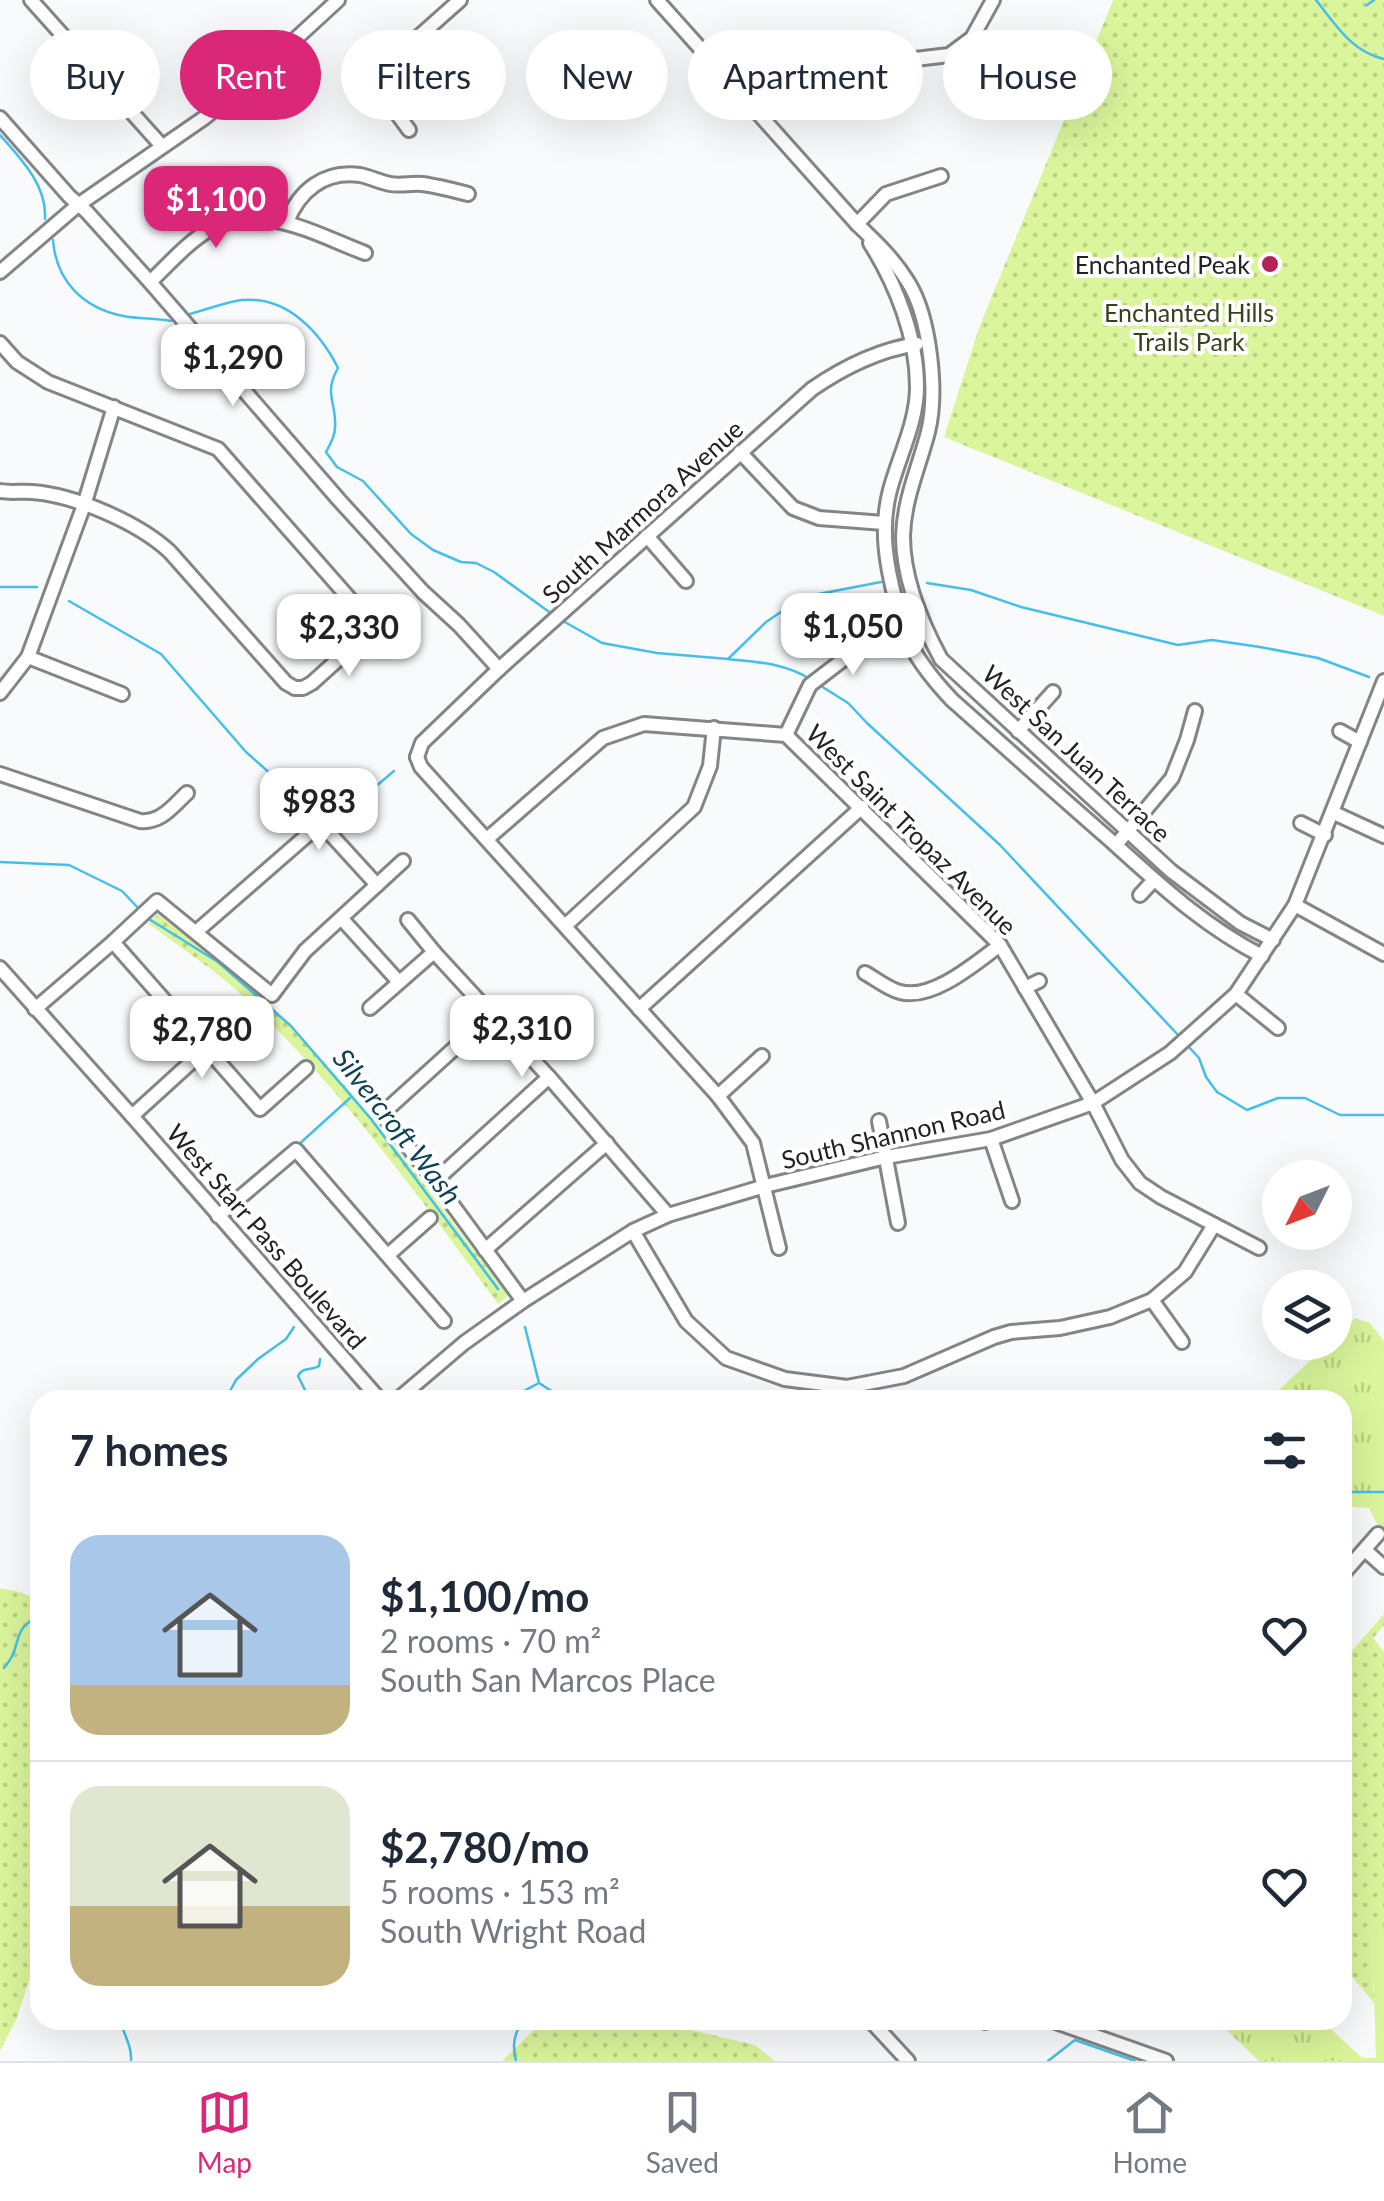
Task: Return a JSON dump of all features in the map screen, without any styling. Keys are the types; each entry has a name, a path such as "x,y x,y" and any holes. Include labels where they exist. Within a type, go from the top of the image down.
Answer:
{"street":[{"path":"31,0 161,145"},
{"path":"1,270 78,205 204,118 338,0"},
{"path":"409,130 392,108 384,77 397,56 460,0"},
{"name":"West San Juan Terrace","path":"657,0 688,34"},
{"path":"923,59 949,56 972,38 993,0"},
{"path":"0,118 150,282 339,500 499,669"},
{"name":"West San Juan Terrace","path":"766,120 887,253 910,284 919,306 931,380 929,428 912,482 903,540 906,572 924,626 941,659 1171,871 1220,909 1273,940"},
{"path":"287,222 294,204 312,187 343,174 468,194"},
{"path":"858,224 886,194 941,176"},
{"path":"150,282 206,232 249,218 287,222 364,253"},
{"name":"West San Juan Terrace","path":"858,224 894,289 912,344 917,387 912,423 889,493 884,524 888,574 903,631 926,670 952,700 1153,881 1219,933 1262,956"},
{"path":"0,343 17,362 48,382 218,449 363,614 371,628 312,683 295,692 154,537 84,506 33,492 0,491"},
{"name":"South Marmora Avenue","path":"487,839 412,756 422,743 499,669 812,389 864,358 927,343"},
{"path":"0,694 28,657 84,506 114,407"},
{"path":"740,452 793,508 818,518 884,524"},
{"path":"648,536 686,581"},
{"path":"786,735 810,685 852,652 924,626"},
{"path":"28,657 122,694"},
{"name":"South Shannon Road","path":"409,1390 464,1343 523,1301 634,1231 668,1216 765,1186 886,1157 992,1139 1094,1103 1170,1053 1236,994 1295,905 1384,681"},
{"path":"1018,731 1053,692"},
{"path":"1116,846 1172,778 1195,711"},
{"name":"West Saint Tropaz Avenue","path":"487,839 603,738 644,724 786,735 1000,945 1094,1103 1122,1160 1140,1184 1259,1248"},
{"path":"565,926 694,807 710,766 714,728"},
{"path":"1340,731 1360,742"},
{"path":"0,774 152,825 187,794"},
{"path":"293,792 377,885"},
{"path":"639,1009 862,807"},
{"path":"1334,813 1384,836"},
{"path":"196,932 320,824"},
{"path":"1300,824 1324,835"},
{"path":"487,839 718,1096 753,1143 778,1248"},
{"path":"35,1009 157,901 272,995 305,950 404,861"},
{"name":"West San Juan Terrace","path":"1140,895 1153,881"},
{"path":"1295,905 1384,954"},
{"path":"342,919 398,982"},
{"path":"408,920 607,1142 668,1216"},
{"path":"113,942 260,1109 306,1068"},
{"path":"864,973 902,994 933,990 1000,945"},
{"path":"370,1008 434,952"},
{"name":"West Starr Pass Boulevard","path":"0,968 371,1390"},
{"path":"1026,988 1040,981"},
{"path":"1236,994 1278,1028"},
{"path":"132,1116 243,1015"},
{"path":"490,1015 382,1114 523,1301"},
{"path":"718,1096 762,1056"},
{"path":"435,1181 549,1078"},
{"path":"879,1121 898,1222"},
{"path":"992,1139 1012,1201"},
{"path":"486,1250 607,1142"},
{"path":"218,1216 296,1150 444,1321"},
{"path":"388,1255 430,1218"},
{"path":"859,1390 904,1376 994,1337 1060,1328 1110,1316 1152,1300 1185,1272 1214,1225"},
{"path":"634,1231 686,1321 726,1358 830,1390"},
{"path":"1152,1300 1182,1342"},
{"path":"1352,1564 1378,1534"},
{"path":"1364,1550 1384,1567"},
{"path":"879,2030 908,2061"},
{"path":"1078,2030 1166,2061"}],"green space":[{"name":"Enchanted Hills Trails Park","path":"1113,0 1384,0 1384,616 944,437 979,328 1064,120 1112,120 1112,30 1101,30"},
{"path":"158,914 252,989 299,1034 392,1143 508,1296 498,1304 378,1145 280,1032 222,978 148,923"},
{"path":"1355,1318 1370,1323 1384,1341 1384,1538 1369,1508 1352,1507 1352,1390 1279,1390 1311,1360 1352,1360"},
{"path":"0,1588 30,1596 30,1977 17,2018 0,2051"},
{"path":"1384,1614 1384,1625 1373,1638 1384,1652 1384,1938 1372,1931 1374,2003 1352,1977 1352,1651"},
{"path":"1372,1930 1384,1938 1384,2061 1259,2061 1226,2030 1332,2030 1362,2058 1376,2058"},
{"path":"534,2030 690,2030 755,2045 775,2061 502,2061"}],"waterway":[{"path":"1316,0 1353,44 1384,59"},
{"path":"1367,5 1374,0"},
{"path":"0,135 37,184 45,219"},
{"path":"53,240 66,280 84,299 123,316 171,321"},
{"path":"190,314 236,301 258,300 300,319 322,342 338,368 331,392 335,431 326,452 337,467 363,481 411,534 433,550 494,572 552,614"},
{"path":"563,621 602,643 728,659 766,622 803,597 881,582"},
{"path":"927,583 971,590 1021,607 1178,645 1212,640 1260,647 1318,658 1369,677"},
{"path":"0,587 37,587"},
{"path":"69,601 161,654 246,752 273,776"},
{"path":"728,659 780,666 810,679"},
{"path":"821,686 848,703 1000,845 1179,1036"},
{"path":"330,825 394,771"},
{"name":"Silvercroft Wash","path":"0,862 69,865 122,891 140,910"},
{"name":"Silvercroft Wash","path":"149,919 218,962 291,1026 371,1119 498,1289"},
{"path":"1188,1046 1217,1092 1247,1110 1278,1098 1305,1098 1340,1115 1384,1115"},
{"path":"297,1146 350,1098"},
{"path":"231,1390 236,1380 286,1339 294,1327"},
{"name":"Silvercroft Wash","path":"525,1327 539,1383 550,1390"},
{"path":"305,1390 298,1376 319,1366 320,1359"},
{"path":"526,1390 537,1384"},
{"name":"Silvercroft Wash","path":"1352,1492 1384,1492"},
{"path":"4,1668 30,1621"},
{"path":"124,2030 131,2061"},
{"path":"516,2061 518,2030"},
{"path":"1048,2061 1075,2040 1135,2061"}],"place":[{"name":"Enchanted Peak","path":"1270,264"}]}
